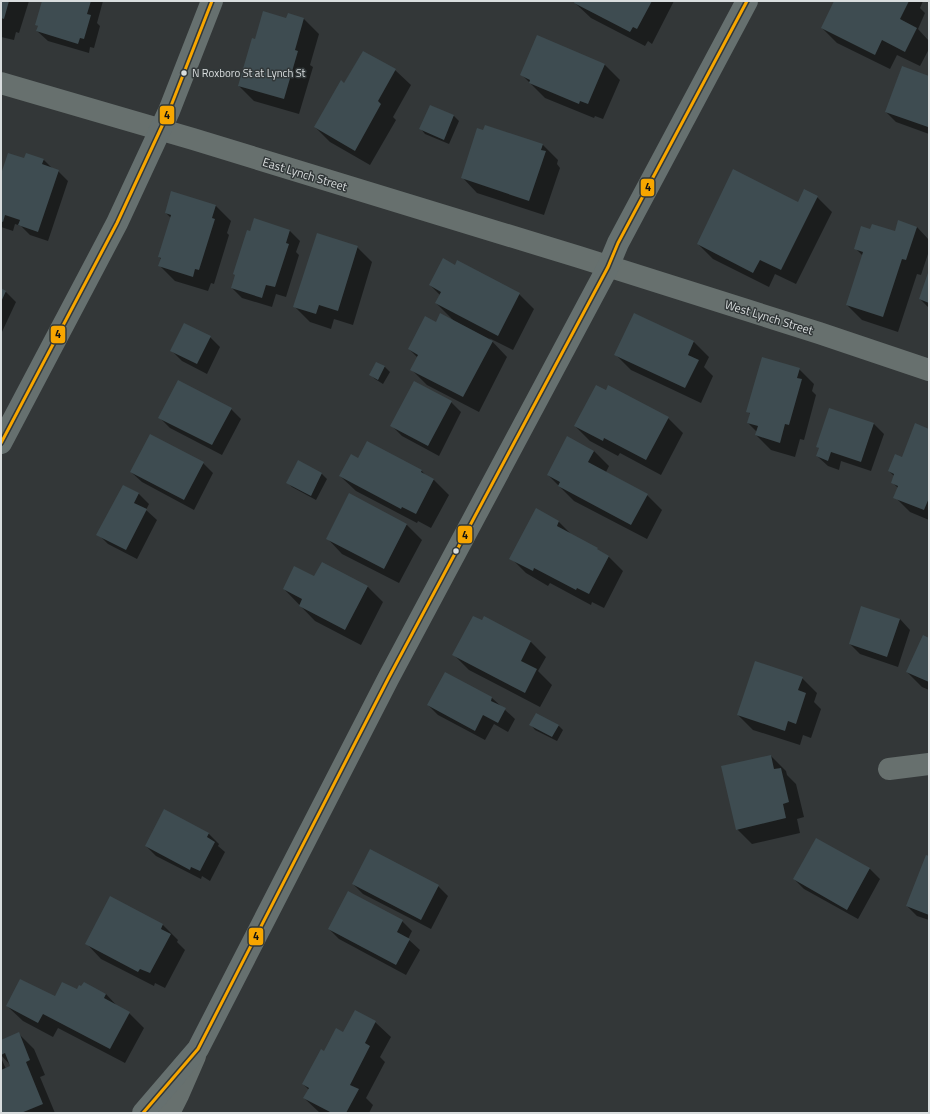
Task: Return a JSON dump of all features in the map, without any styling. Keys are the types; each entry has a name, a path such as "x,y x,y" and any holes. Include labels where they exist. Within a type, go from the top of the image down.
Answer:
{"main road":[{"path":"1,443 117,223 160,130 212,1"},
{"path":"143,1113 198,1049 388,679 608,267 618,243 747,1"}],"street":[{"name":"East Lynch Street","path":"1,83 608,267"},
{"name":"West Lynch Street","path":"608,267 819,333 929,370"},
{"path":"888,769 929,764"},
{"path":"169,1113 198,1049"}],"building":[{"path":"1,1 9,1 4,19 1,18"},
{"path":"42,1 91,1 87,14 91,15 84,39 80,38 78,44 36,31 38,26 35,25"},
{"path":"575,1 652,1 637,29 633,27 630,32 574,3"},
{"path":"834,1 909,1 900,19 917,28 905,52 882,40 875,55 821,28"},
{"path":"263,11 286,18 288,13 304,18 295,50 298,51 284,99 238,86 252,38 255,39"},
{"path":"537,35 605,64 588,104 580,101 579,104 529,83 530,80 520,75"},
{"path":"363,51 396,69 378,101 381,104 355,151 314,127 341,80 344,83"},
{"path":"902,66 929,76 928,127 885,112"},
{"path":"430,105 454,115 444,140 419,129"},
{"path":"485,125 543,144 541,150 546,151 529,201 461,178 477,128 483,130"},
{"path":"8,153 24,158 26,153 44,159 42,164 59,170 38,232 18,225 20,220 5,215 3,222 1,221 1,174"},
{"path":"733,169 798,202 804,189 818,196 781,270 760,260 753,273 697,244"},
{"path":"171,191 216,205 212,218 215,219 199,270 195,269 193,277 158,266 161,258 158,257 171,215 165,213"},
{"path":"254,218 290,230 286,243 289,244 275,287 266,285 262,298 231,288 235,275 233,274 247,230 250,231"},
{"path":"898,220 917,227 906,260 902,259 883,317 846,305 863,252 854,249 861,226 870,229 872,224 895,231"},
{"path":"317,233 358,246 338,311 319,305 316,314 293,307"},
{"path":"443,258 455,265 457,260 520,293 498,336 435,303 441,292 429,285"},
{"path":"929,270 929,303 919,299"},
{"path":"1,288 6,291 1,302"},
{"path":"440,313 493,341 463,397 410,370 418,355 408,349 425,316 436,322"},
{"path":"634,313 694,341 688,355 699,360 685,388 614,355"},
{"path":"184,323 211,336 197,364 170,351"},
{"path":"762,357 800,368 797,378 802,379 789,425 785,424 780,443 755,435 758,426 747,423 750,413 746,412"},
{"path":"376,362 385,366 378,380 369,375"},
{"path":"178,380 232,408 212,445 158,418"},
{"path":"414,381 452,401 428,446 390,426"},
{"path":"596,385 606,390 608,385 669,417 646,460 604,438 603,441 574,426"},
{"path":"829,408 874,423 861,462 831,452 828,461 816,456 819,448 816,447"},
{"path":"915,423 929,429 929,498 924,510 893,498 898,486 891,483 894,474 888,471 895,454 902,457"},
{"path":"150,434 204,462 184,500 130,472"},
{"path":"567,436 594,451 588,462 648,494 631,525 558,486 560,482 547,475"},
{"path":"367,441 422,470 421,472 434,479 416,514 402,507 401,509 339,476 351,454 358,458"},
{"path":"298,460 322,473 311,496 286,483"},
{"path":"123,485 139,493 134,503 147,509 126,550 96,535"},
{"path":"349,493 407,524 384,569 326,539"},
{"path":"536,508 559,521 557,526 598,548 597,549 609,556 589,594 577,588 576,590 534,568 533,571 509,559"},
{"path":"322,562 368,586 345,630 299,606 302,599 283,589 294,566 314,576"},
{"path":"861,606 900,619 887,657 849,644"},
{"path":"473,616 482,620 484,616 531,641 521,661 537,669 525,693 452,655"},
{"path":"923,635 929,638 929,682 906,672"},
{"path":"755,661 803,677 798,690 806,693 796,724 788,721 785,731 737,715"},
{"path":"445,672 492,697 491,701 506,708 498,723 483,715 475,731 427,705"},
{"path":"536,713 559,725 552,737 529,725"},
{"path":"771,755 774,769 781,768 789,802 783,804 786,818 736,830 721,766"},
{"path":"164,809 209,833 207,837 215,842 200,871 191,867 190,870 145,846"},
{"path":"816,838 870,868 847,910 793,879"},
{"path":"370,849 439,885 421,920 352,884"},
{"path":"926,855 929,856 929,915 906,906"},
{"path":"348,891 403,920 397,932 410,939 396,965 328,929"},
{"path":"110,896 163,924 161,929 171,934 150,973 140,969 138,972 85,944"},
{"path":"20,979 55,996 62,982 77,989 79,985 81,986 84,982 106,994 104,998 130,1012 110,1049 43,1014 38,1023 6,1006"},
{"path":"355,1010 376,1021 365,1043 370,1046 350,1085 359,1089 346,1113 332,1113 303,1098 309,1088 302,1084 321,1049 324,1051 336,1028 343,1032"},
{"path":"19,1032 30,1060 26,1062 43,1104 21,1113 1,1113 1,1070 10,1066 5,1053 1,1055 1,1040"}],"transit line":[{"name":"4","path":"1,443 117,223 169,111 212,1"},
{"name":"4","path":"143,1113 198,1049 388,679 608,267 618,243 747,1"}],"place":[{"name":"N Roxboro St at Lynch St","path":"184,73"}]}
